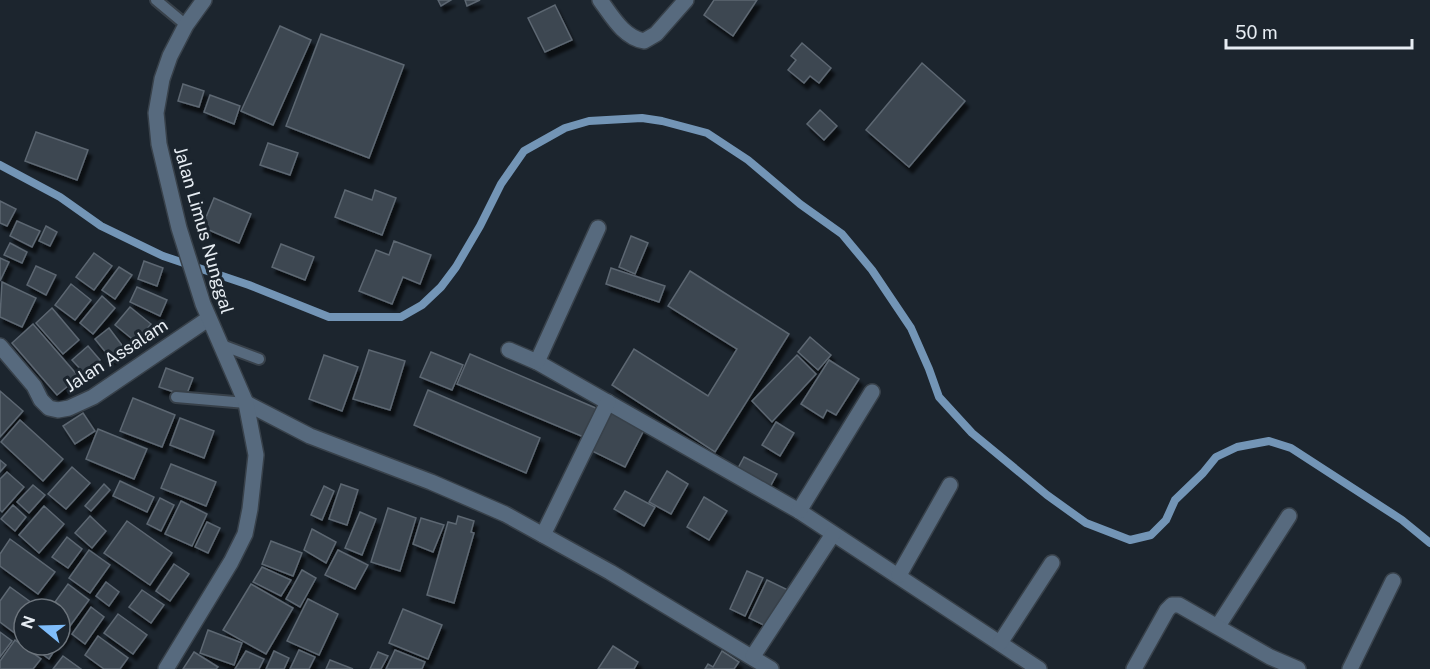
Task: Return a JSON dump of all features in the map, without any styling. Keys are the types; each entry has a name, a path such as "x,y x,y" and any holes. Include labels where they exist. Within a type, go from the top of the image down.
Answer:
{"street":[{"name":"Jalan Limus Nunggal","path":"166,669 231,562 244,534 252,500 256,455 246,403 208,319 179,228 159,144 156,113 162,79 170,56 186,25 204,0"},
{"path":"600,0 618,25 632,38 644,41 656,34 686,0"},
{"path":"537,362 598,228"},
{"name":"Jalan Assalam","path":"0,346 34,386 41,400 49,408 58,410 69,408 93,397 208,319"},
{"path":"509,350 537,362 799,511 1039,669"},
{"path":"799,511 872,392"},
{"path":"543,535 608,402"},
{"path":"246,403 310,436 505,513 753,656 771,669"},
{"path":"899,575 950,486"},
{"path":"1218,626 1289,516"},
{"path":"753,656 833,534"},
{"path":"1000,643 1052,563"},
{"path":"1350,669 1394,581"},
{"path":"1134,669 1172,605 1179,605 1270,657 1299,669"}],"lane":[{"path":"156,0 186,25"},
{"path":"219,344 259,359"},
{"path":"176,397 246,403"}],"building":[{"path":"438,0 451,0 441,6"},
{"path":"465,0 480,0 467,6"},
{"path":"714,0 757,0 733,36 704,15"},
{"path":"555,5 572,40 545,52 528,18"},
{"path":"280,26 311,40 273,125 241,111"},
{"path":"321,34 404,65 369,158 286,126"},
{"path":"802,43 831,68 819,83 810,76 804,83 788,70 796,60 791,56"},
{"path":"922,63 965,101 909,167 866,130"},
{"path":"183,84 204,91 199,107 178,101"},
{"path":"210,95 240,106 234,124 204,112"},
{"path":"820,110 837,126 824,140 807,124"},
{"path":"36,132 88,150 77,180 25,161"},
{"path":"268,143 298,153 290,175 260,165"},
{"path":"345,190 372,200 375,190 396,198 382,235 335,217"},
{"path":"214,198 251,214 239,243 202,227"},
{"path":"0,201 16,209 7,226 0,223"},
{"path":"17,221 40,231 32,247 10,236"},
{"path":"46,226 57,232 50,246 39,241"},
{"path":"631,236 648,243 635,274 619,267"},
{"path":"394,241 431,255 420,284 403,277 392,304 359,291 376,250 389,255"},
{"path":"10,243 27,252 22,263 4,255"},
{"path":"281,244 314,257 305,280 272,267"},
{"path":"94,253 112,266 94,290 76,277"},
{"path":"0,258 9,262 0,281"},
{"path":"144,261 163,268 157,286 138,279"},
{"path":"36,266 56,275 46,295 27,285"},
{"path":"119,267 132,275 115,299 102,290"},
{"path":"611,268 665,286 659,302 606,284"},
{"path":"690,271 789,334 715,452 612,385 634,349 708,396 737,349 668,306"},
{"path":"2,282 36,298 22,327 0,317"},
{"path":"71,284 91,300 75,320 55,305"},
{"path":"137,287 167,300 160,316 130,302"},
{"path":"102,296 115,308 93,334 80,323"},
{"path":"130,307 151,324 136,342 115,325"},
{"path":"52,308 79,340 63,354 36,323"},
{"path":"33,324 79,377 57,395 12,343"},
{"path":"109,328 124,348 111,359 95,339"},
{"path":"810,337 831,355 818,370 798,352"},
{"path":"88,346 100,360 85,374 72,360"},
{"path":"369,350 405,361 390,410 353,399"},
{"path":"431,352 463,365 452,390 420,377"},
{"path":"470,354 598,409 586,438 457,384"},
{"path":"324,355 358,367 342,411 309,399"},
{"path":"797,355 816,374 772,422 752,401"},
{"path":"829,360 859,379 836,415 827,410 823,418 801,404"},
{"path":"166,368 193,378 186,396 159,387"},
{"path":"428,390 540,438 526,473 414,425"},
{"path":"0,391 23,411 0,437"},
{"path":"133,398 175,415 162,447 120,431"},
{"path":"83,413 95,431 75,444 63,426"},
{"path":"611,413 644,430 625,467 592,451"},
{"path":"180,418 214,431 204,458 170,445"},
{"path":"20,420 63,459 43,481 1,442"},
{"path":"776,422 794,433 780,456 762,445"},
{"path":"98,429 147,449 134,479 86,459"},
{"path":"744,457 777,474 770,487 737,470"},
{"path":"0,460 6,465 0,472"},
{"path":"171,464 216,482 206,506 161,488"},
{"path":"72,467 90,483 66,509 48,494"},
{"path":"667,471 688,484 671,514 649,502"},
{"path":"7,472 24,487 2,512 0,510 0,479"},
{"path":"120,481 154,497 147,512 113,496"},
{"path":"104,484 110,490 91,511 85,506"},
{"path":"341,484 358,490 347,525 329,519"},
{"path":"33,485 45,495 29,513 17,502"},
{"path":"324,486 334,491 322,520 311,515"},
{"path":"625,491 655,507 644,526 614,509"},
{"path":"704,497 727,511 709,540 687,527"},
{"path":"160,498 174,505 161,531 147,524"},
{"path":"181,501 207,514 192,546 165,534"},
{"path":"13,505 26,517 15,531 1,519"},
{"path":"44,506 64,524 39,553 19,535"},
{"path":"388,508 416,518 400,571 371,562"},
{"path":"360,512 376,519 362,555 345,548"},
{"path":"90,516 106,531 92,548 75,533"},
{"path":"458,516 474,521 471,532 474,533 454,603 427,595 448,522 456,524"},
{"path":"421,518 444,525 433,552 413,544"},
{"path":"127,521 172,553 150,585 104,553"},
{"path":"207,522 220,528 208,553 195,547"},
{"path":"312,529 336,542 326,563 304,550"},
{"path":"67,537 82,549 68,568 52,557"},
{"path":"10,539 55,572 38,594 0,566 0,554"},
{"path":"271,541 302,553 293,576 262,564"},
{"path":"89,550 110,565 90,593 69,578"},
{"path":"338,550 368,565 355,589 325,575"},
{"path":"174,564 189,574 170,601 156,591"},
{"path":"262,567 291,580 281,596 253,582"},
{"path":"302,570 316,578 300,607 286,599"},
{"path":"747,571 763,578 745,616 730,609"},
{"path":"767,580 788,590 770,628 749,618"},
{"path":"106,582 119,592 109,606 96,596"},
{"path":"68,584 89,600 72,623 72,597 59,597"},
{"path":"251,584 293,608 266,654 223,630"},
{"path":"10,587 24,597 12,597 12,631 0,622 0,601"},
{"path":"142,590 164,605 151,623 129,607"},
{"path":"308,599 338,614 319,655 287,641"},
{"path":"91,607 104,617 85,644 72,634"},
{"path":"403,609 442,625 428,659 389,643"},
{"path":"118,614 147,635 133,654 104,633"},
{"path":"208,630 242,643 234,665 200,653"},
{"path":"0,632 12,641 0,657"},
{"path":"98,636 128,658 120,669 104,669 85,655"},
{"path":"12,644 12,657 38,657 41,659 33,669 0,669 0,661"},
{"path":"613,646 638,662 634,669 598,669"},
{"path":"299,650 315,657 309,669 290,669"},
{"path":"395,650 425,662 422,669 386,669"},
{"path":"246,651 264,659 259,669 235,669"},
{"path":"274,651 289,658 284,669 266,669"},
{"path":"722,651 739,662 734,669 705,669 708,664 713,667"},
{"path":"194,652 218,667 216,669 183,669"},
{"path":"378,652 388,656 381,669 370,669"},
{"path":"64,657 81,669 53,669"},
{"path":"330,660 353,669 326,669"}],"waterway":[{"path":"0,165 60,197 101,226 163,256 249,285 329,317 401,317 422,305 441,287 456,267 501,184 524,151 565,128 589,121 642,118 662,121 707,133 748,160 800,204 842,234 872,270 911,328 939,397 972,433 1047,495 1086,523 1130,540 1151,535 1166,520 1175,500 1216,457 1237,447 1269,441 1291,448 1402,520 1430,543"}]}
